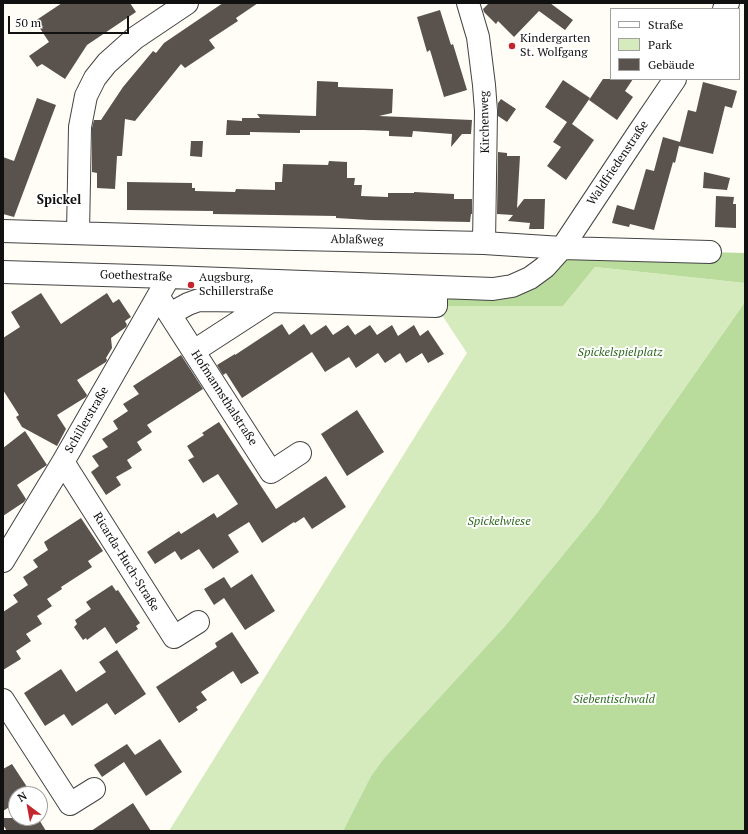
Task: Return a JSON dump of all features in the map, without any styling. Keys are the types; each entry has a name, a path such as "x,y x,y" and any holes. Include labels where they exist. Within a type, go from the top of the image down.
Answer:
{"street":[{"path":"78,232 80,127 86,96 95,78 107,63 135,38 187,3"},
{"name":"Kirchenweg","path":"468,3 478,37 486,111 484,243"},
{"name":"Waldfriedenstraße","path":"562,248 674,80"},
{"name":"Ablaßweg","path":"3,230 203,237 484,243 562,248 710,252"},
{"name":"Goethestraße","path":"3,272 493,289 512,286 530,278 545,267 562,248"},
{"name":"Schillerstraße","path":"3,561 63,462 169,277"},
{"path":"170,314 199,300 436,306 436,287"},
{"name":"Hofmannsthalstraße","path":"158,296 271,472 300,453"},
{"path":"194,351 271,301"},
{"name":"Ricarda-Huch-Straße","path":"63,462 174,637 198,622"},
{"path":"3,700 70,804 94,789"}],"green space":[{"path":"562,248 745,253 745,283 595,267 563,306 436,306 436,287 493,289"},
{"path":"595,267 745,283 745,302 598,512 505,626 385,757 371,776 343,831 169,831 467,353 436,306 563,306"},
{"name":"Siebentischwald","path":"745,302 745,831 343,831 371,776 385,757 505,626 598,512"}],"building":[{"path":"62,3 130,3 136,12 87,45 65,79 42,64 37,67 29,56 49,42 35,21"},
{"path":"223,3 258,3 236,18 238,21 209,40 215,48 185,68 181,64 135,121 125,119 122,156 117,156 115,189 97,188 97,173 92,172 92,128 94,120 101,120 123,87 153,51 156,53 164,43"},
{"path":"489,3 550,3 573,20 565,30 539,11 514,37 498,21 496,24 484,12 483,9"},
{"path":"440,10 451,45 453,44 467,90 444,97 430,50 427,52 417,17"},
{"path":"603,79 632,80 625,91 633,97 617,120 589,100"},
{"path":"563,80 590,98 572,124 594,140 566,180 547,166 561,147 553,142 567,122 545,107"},
{"path":"317,81 338,82 338,87 393,89 392,113 379,116 472,120 471,134 462,134 451,147 452,134 413,131 412,137 389,136 389,131 364,130 300,130 300,133 250,132 250,135 226,135 227,120 242,121 242,118 260,118 257,114 316,116"},
{"path":"703,82 737,91 732,108 725,106 713,154 679,146 654,230 630,224 629,227 612,223 617,205 634,210 646,169 654,171 663,137 680,142 688,110 696,112"},
{"path":"37,98 56,105 14,217 3,214 3,157 14,161"},
{"path":"501,99 516,109 507,122 498,116 498,103"},
{"path":"191,141 203,141 202,157 190,156"},
{"path":"498,152 507,153 507,156 520,156 517,208 524,199 545,199 544,229 529,229 530,223 508,221 513,215 497,214"},
{"path":"329,161 347,162 347,178 355,178 354,185 362,185 361,196 388,197 388,193 414,192 454,194 454,199 472,199 472,214 470,222 370,220 336,218 336,216 213,214 213,211 127,210 127,182 192,183 192,188 195,188 195,191 235,192 236,189 275,190 275,182 282,182 283,164 328,165"},
{"path":"704,172 730,178 727,190 703,188"},
{"path":"716,196 734,197 733,204 736,204 736,228 715,227"},
{"path":"41,293 61,324 107,293 113,303 119,299 131,317 125,321 127,325 126,327 111,338 112,348 106,358 106,362 77,380 87,395 57,415 66,429 57,446 22,427 16,417 19,415 3,390 3,338 20,327 11,312"},
{"path":"282,324 289,335 304,324 311,335 326,325 333,335 348,325 355,335 370,325 377,335 392,325 398,336 414,325 420,336 428,330 444,354 428,363 422,353 406,363 400,353 385,363 378,353 356,368 349,357 325,372 312,352 242,398 226,373 223,375 217,365"},
{"path":"181,355 203,389 147,425 152,432 137,442 142,450 127,460 132,468 116,477 121,485 106,495 91,472 99,466 92,456 108,447 102,439 118,429 113,421 128,411 123,404 139,394 133,386"},
{"path":"357,410 384,452 347,476 321,434"},
{"path":"219,422 276,509 326,476 346,507 312,529 304,517 262,543 249,522 228,535 239,552 213,569 199,549 181,560 175,551 155,564 147,552 179,531 181,534 214,513 217,518 238,504 218,474 203,483 188,460 194,457 187,446 204,435 202,433"},
{"path":"25,431 47,465 17,485 26,499 24,502 3,516 3,448"},
{"path":"81,518 103,551 88,561 92,567 61,587 62,589 47,599 52,606 37,616 42,624 26,634 31,641 16,651 21,659 3,670 3,612 18,602 13,595 28,585 23,577 38,567 33,560 48,550 44,542"},
{"path":"252,574 275,611 245,630 224,598 214,605 204,589 224,577 231,588"},
{"path":"112,585 116,591 118,590 140,623 136,626 138,629 116,644 105,627 87,640 86,638 83,640 74,627 77,624 75,620 91,609 86,602"},
{"path":"232,632 259,673 241,684 233,671 201,692 207,700 196,707 198,710 179,723 156,687 217,647 215,643"},
{"path":"117,650 146,694 115,715 107,703 72,726 64,714 45,726 24,693 61,669 76,692 106,672 99,662"},
{"path":"160,739 182,772 146,796 124,762 102,777 94,765 127,744 135,755"},
{"path":"12,764 26,786 8,786 8,808 3,811 3,769"},
{"path":"133,803 151,831 91,831"},
{"path":"3,818 8,818 8,826 43,826 46,831 7,831 3,825"}],"place":[{"name":"Kindergarten St. Wolfgang","path":"512,46"},
{"name":"Augsburg, Schillerstraße","path":"191,285"}],"district":[{"name":"Spickel","path":"59,200"}],"park label":[{"name":"Spickelspielplatz","path":"620,353"},
{"name":"Spickelwiese","path":"499,522"}]}
